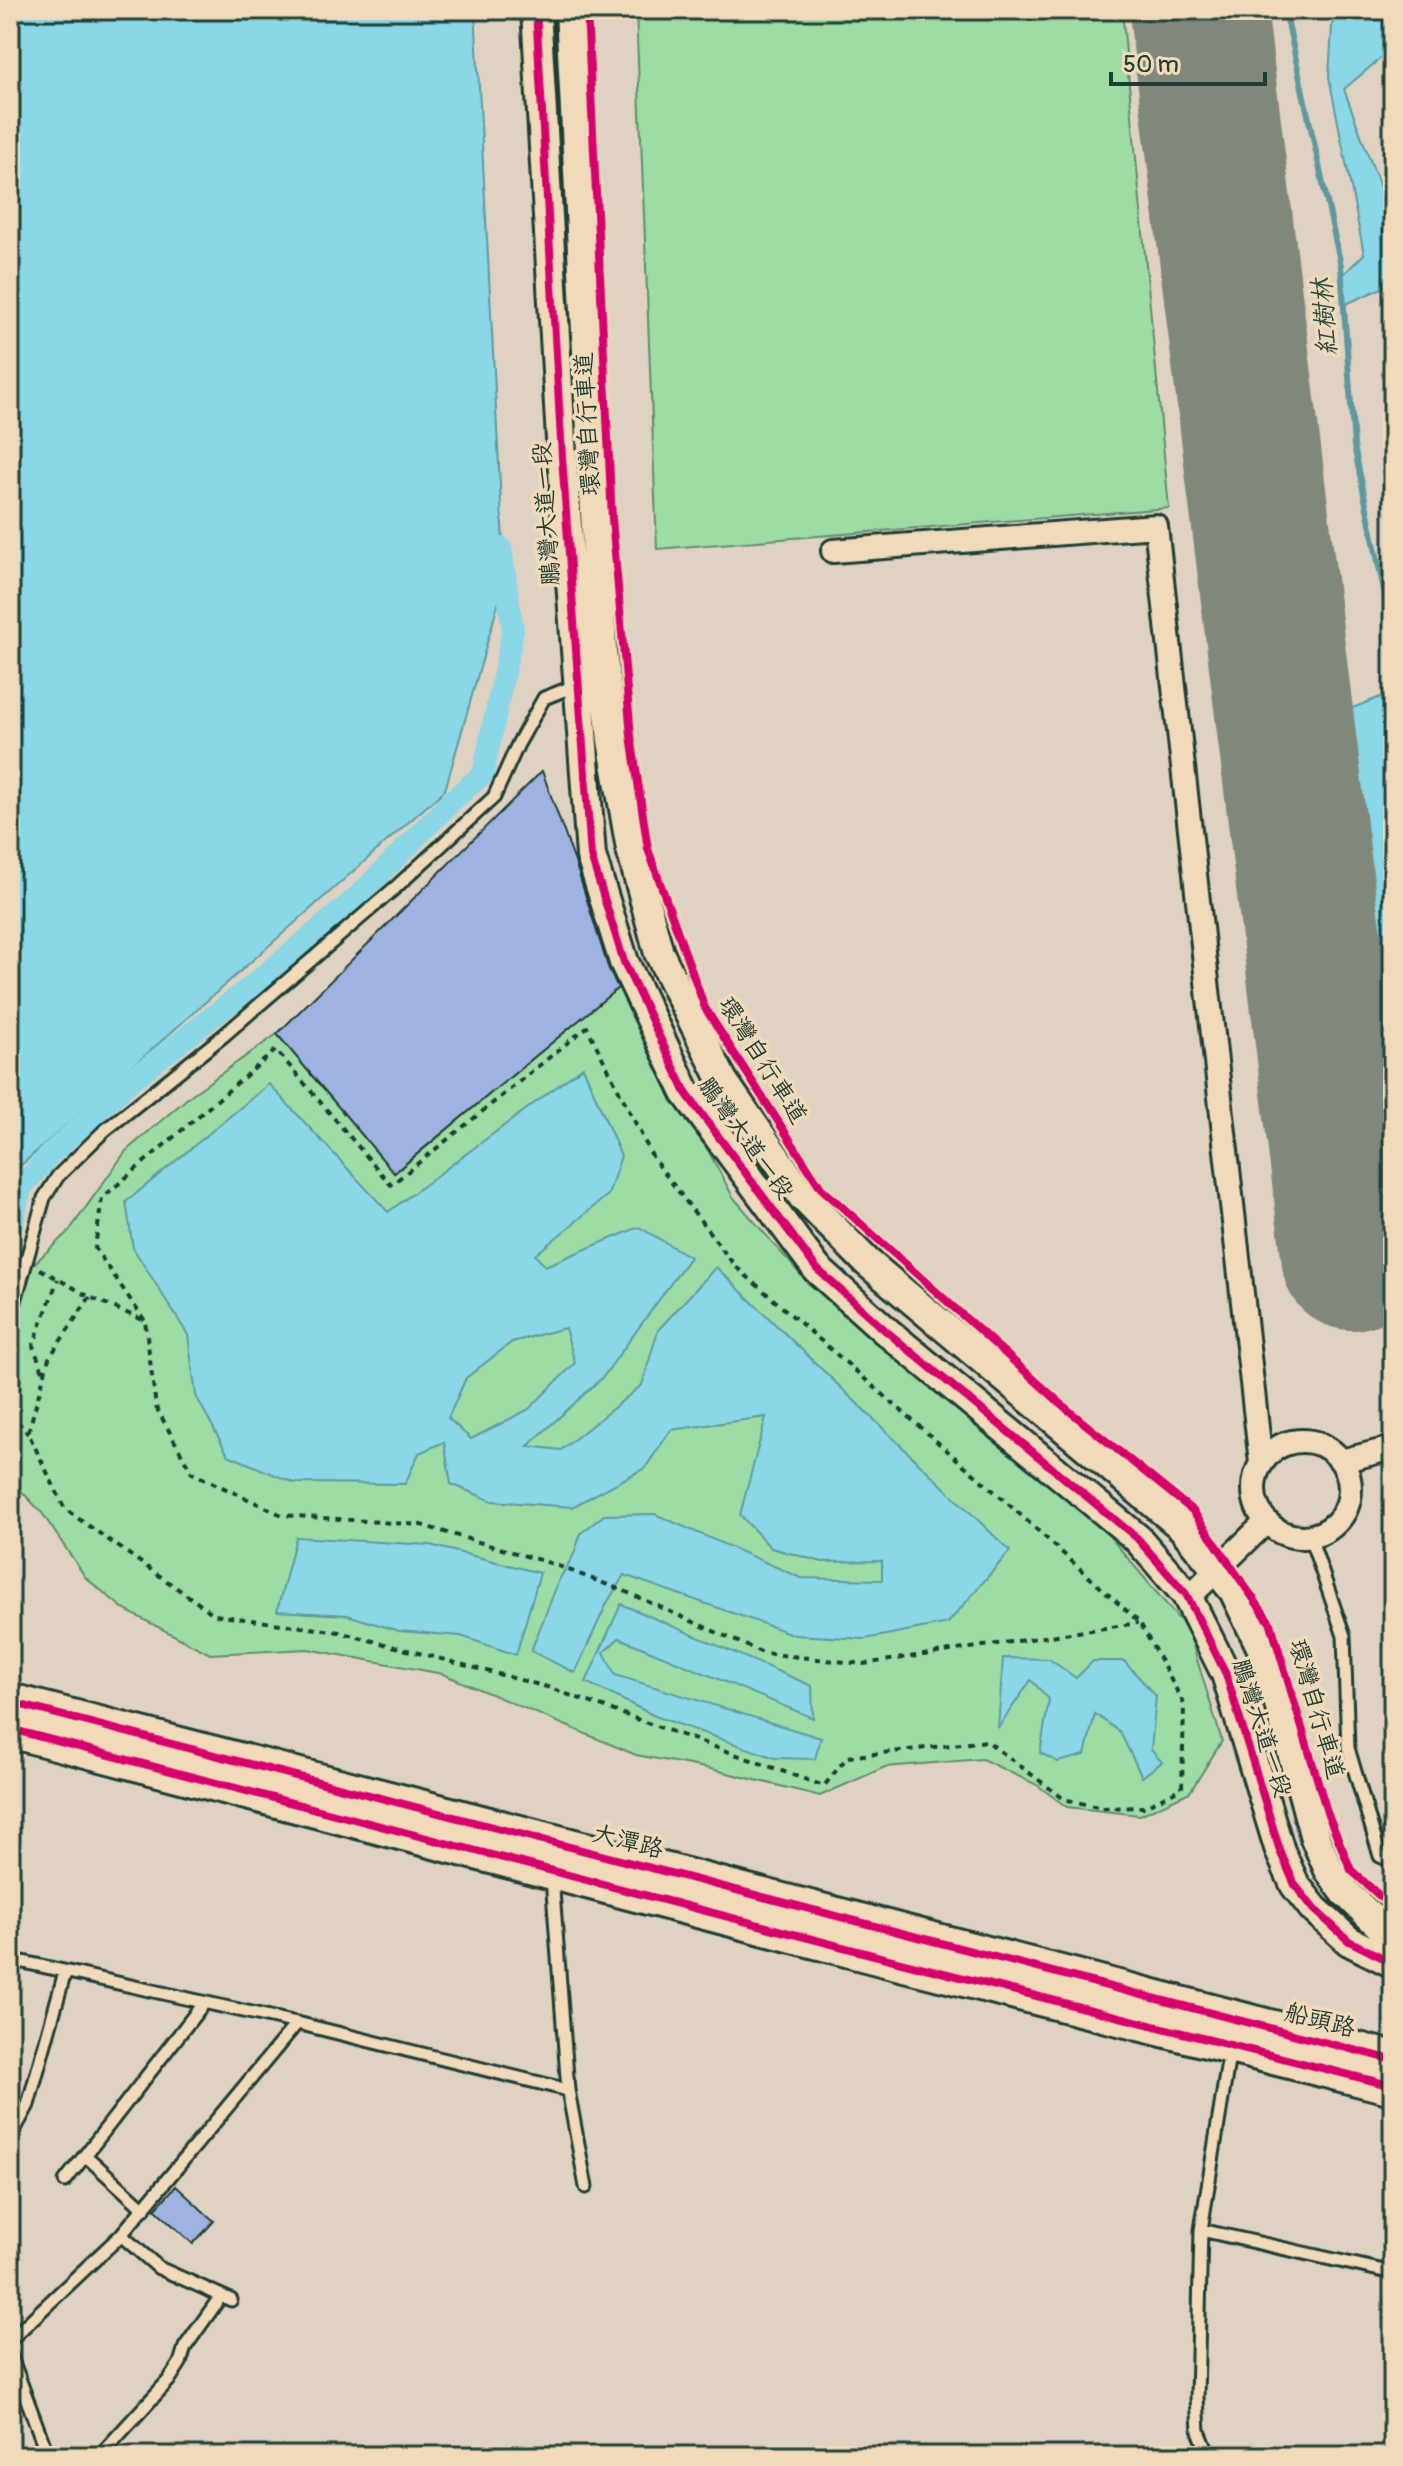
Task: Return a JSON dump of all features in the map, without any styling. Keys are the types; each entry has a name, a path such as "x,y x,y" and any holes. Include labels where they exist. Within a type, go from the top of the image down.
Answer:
{"main road":[{"name":"大潭路","path":"10,1702 1234,2032"},
{"name":"大潭路","path":"10,1729 552,1871 1234,2032"},
{"name":"船頭路","path":"1234,2032 1393,2060"},
{"name":"船頭路","path":"1234,2032 1393,2086"}],"street":[{"name":"鵬灣大道一段","path":"536,10 562,457 592,682 591,856 624,962 686,1093 817,1269 886,1331 1137,1538 1188,1598 1226,1674 1280,1851 1295,1885 1314,1909 1349,1941 1393,1963"},
{"name":"鵬灣大道一段","path":"570,10 602,651 592,682 612,740 631,849 659,953 723,1081 803,1197 867,1262 1182,1527 1234,1591 1267,1659 1315,1838 1329,1870 1345,1892 1381,1927 1393,1934"},
{"path":"833,551 1156,526 1261,1463"},
{"path":"1300,1441 1316,1443 1330,1450 1341,1461 1348,1475 1350,1491 1347,1507 1339,1521 1326,1532 1310,1537 1286,1535 1266,1522 1257,1509 1253,1494 1254,1478 1271,1452 1285,1444 1300,1441"},
{"path":"1341,1461 1393,1448"},
{"path":"1188,1598 1266,1522"}],"lane":[{"path":"10,1319 44,1198 58,1176 104,1131 223,1036 396,887 494,797 518,744 544,698 592,682"},
{"path":"1310,1537 1344,1636 1348,1748 1380,1856 1393,1861"},
{"path":"552,1871 568,2090 586,2187"},
{"path":"10,1959 297,2023 568,2090"},
{"path":"10,2138 28,2105 65,1972"},
{"path":"65,2181 203,2004"},
{"path":"10,2340 121,2235 297,2023"},
{"path":"1209,2456 1199,2431 1197,2398 1201,2230 1234,2032"},
{"path":"86,2156 144,2209"},
{"path":"10,2206 12,2226"},
{"path":"1201,2230 1393,2273"},
{"path":"103,2452 169,2380 180,2363 185,2347 226,2298 159,2268 121,2235"},
{"path":"10,2354 48,2456"}],"path":[{"path":"10,1412 29,1436 65,1509 215,1615 339,1632 547,1687 824,1786 847,1757 987,1741 1064,1799 1102,1808 1143,1807 1182,1788 1184,1704 1140,1623 735,1266 653,1158 587,1027 391,1185 276,1050 102,1198 95,1248 145,1321 156,1407 192,1473 282,1515 421,1525 553,1564 624,1591 763,1653 863,1664 1140,1623"},
{"path":"27,1262 90,1297 145,1321"},
{"path":"44,1373 33,1346 58,1279"},
{"path":"29,1436 49,1358 90,1297"}],"green space":[{"path":"636,10 1122,10 1169,508 657,549"},
{"path":"620,986 733,1197 806,1281 987,1436 1101,1526 1188,1630 1222,1741 1190,1792 1140,1815 1067,1807 1037,1785 982,1759 885,1767 820,1796 711,1769 636,1755 443,1674 308,1649 210,1654 125,1610 86,1578 42,1513 10,1479 10,1286 69,1231 126,1151 191,1095 277,1034 395,1173"}],"water":[{"path":"10,10 475,10 505,580 445,790 10,1175"},
{"path":"1333,10 1385,10 1388,52 1344,89 1393,222 1393,283 1344,305 1342,276 1364,254 1329,77"},
{"path":"1393,692 1393,1014 1345,711"},
{"path":"583,1067 621,1156 608,1195 535,1255 545,1266 639,1227 690,1257 603,1377 528,1446 561,1450 642,1385 658,1330 716,1267 1010,1551 948,1623 865,1639 795,1635 624,1575 607,1603 575,1673 531,1651 581,1533 604,1515 655,1514 801,1578 882,1580 882,1561 822,1562 771,1548 740,1515 766,1417 671,1430 645,1468 572,1507 492,1501 451,1484 444,1442 419,1453 405,1484 294,1483 228,1455 196,1396 188,1335 133,1248 126,1202 269,1084 388,1212","holes":["565,1328 575,1363 529,1409 471,1439 448,1418 466,1378 512,1342"]},
{"path":"296,1537 430,1545 540,1573 516,1655 461,1636 399,1631 347,1615 277,1611"},
{"path":"621,1604 812,1686 813,1718 619,1638 604,1652 615,1675 821,1738 815,1759 775,1758 655,1716 586,1682"},
{"path":"1003,1658 1049,1659 1076,1678 1093,1661 1124,1661 1156,1696 1151,1750 1162,1762 1142,1777 1120,1732 1095,1714 1085,1755 1058,1762 1040,1753 1049,1699 1031,1680 998,1728"}],"building":[{"path":"542,771 608,967 618,988 394,1173 277,1034"},
{"path":"176,2186 214,2221 193,2244 155,2209"}],"waterway":[{"name":"紅樹林","path":"1285,10 1341,266 1354,446 1393,622"},
{"path":"10,1234 21,1188 50,1154 129,1082 253,985 355,899 483,774 513,630 501,548"}],"runway":[{"path":"1198,10 1351,1261"}],"cycle path":[{"name":"環灣自行車道","path":"536,10 562,457 591,856 624,962 686,1093 817,1269 886,1331 1137,1538 1186,1594 1226,1674 1280,1851 1295,1885 1314,1909 1349,1941 1393,1963"},
{"name":"環灣自行車道","path":"587,10 612,519 631,736 648,849 705,1008 821,1188 1068,1410 1193,1511 1271,1624 1327,1812 1351,1870 1393,1908"},
{"path":"10,1702 1393,2060"},
{"path":"10,1729 881,1957 1393,2086"}]}
